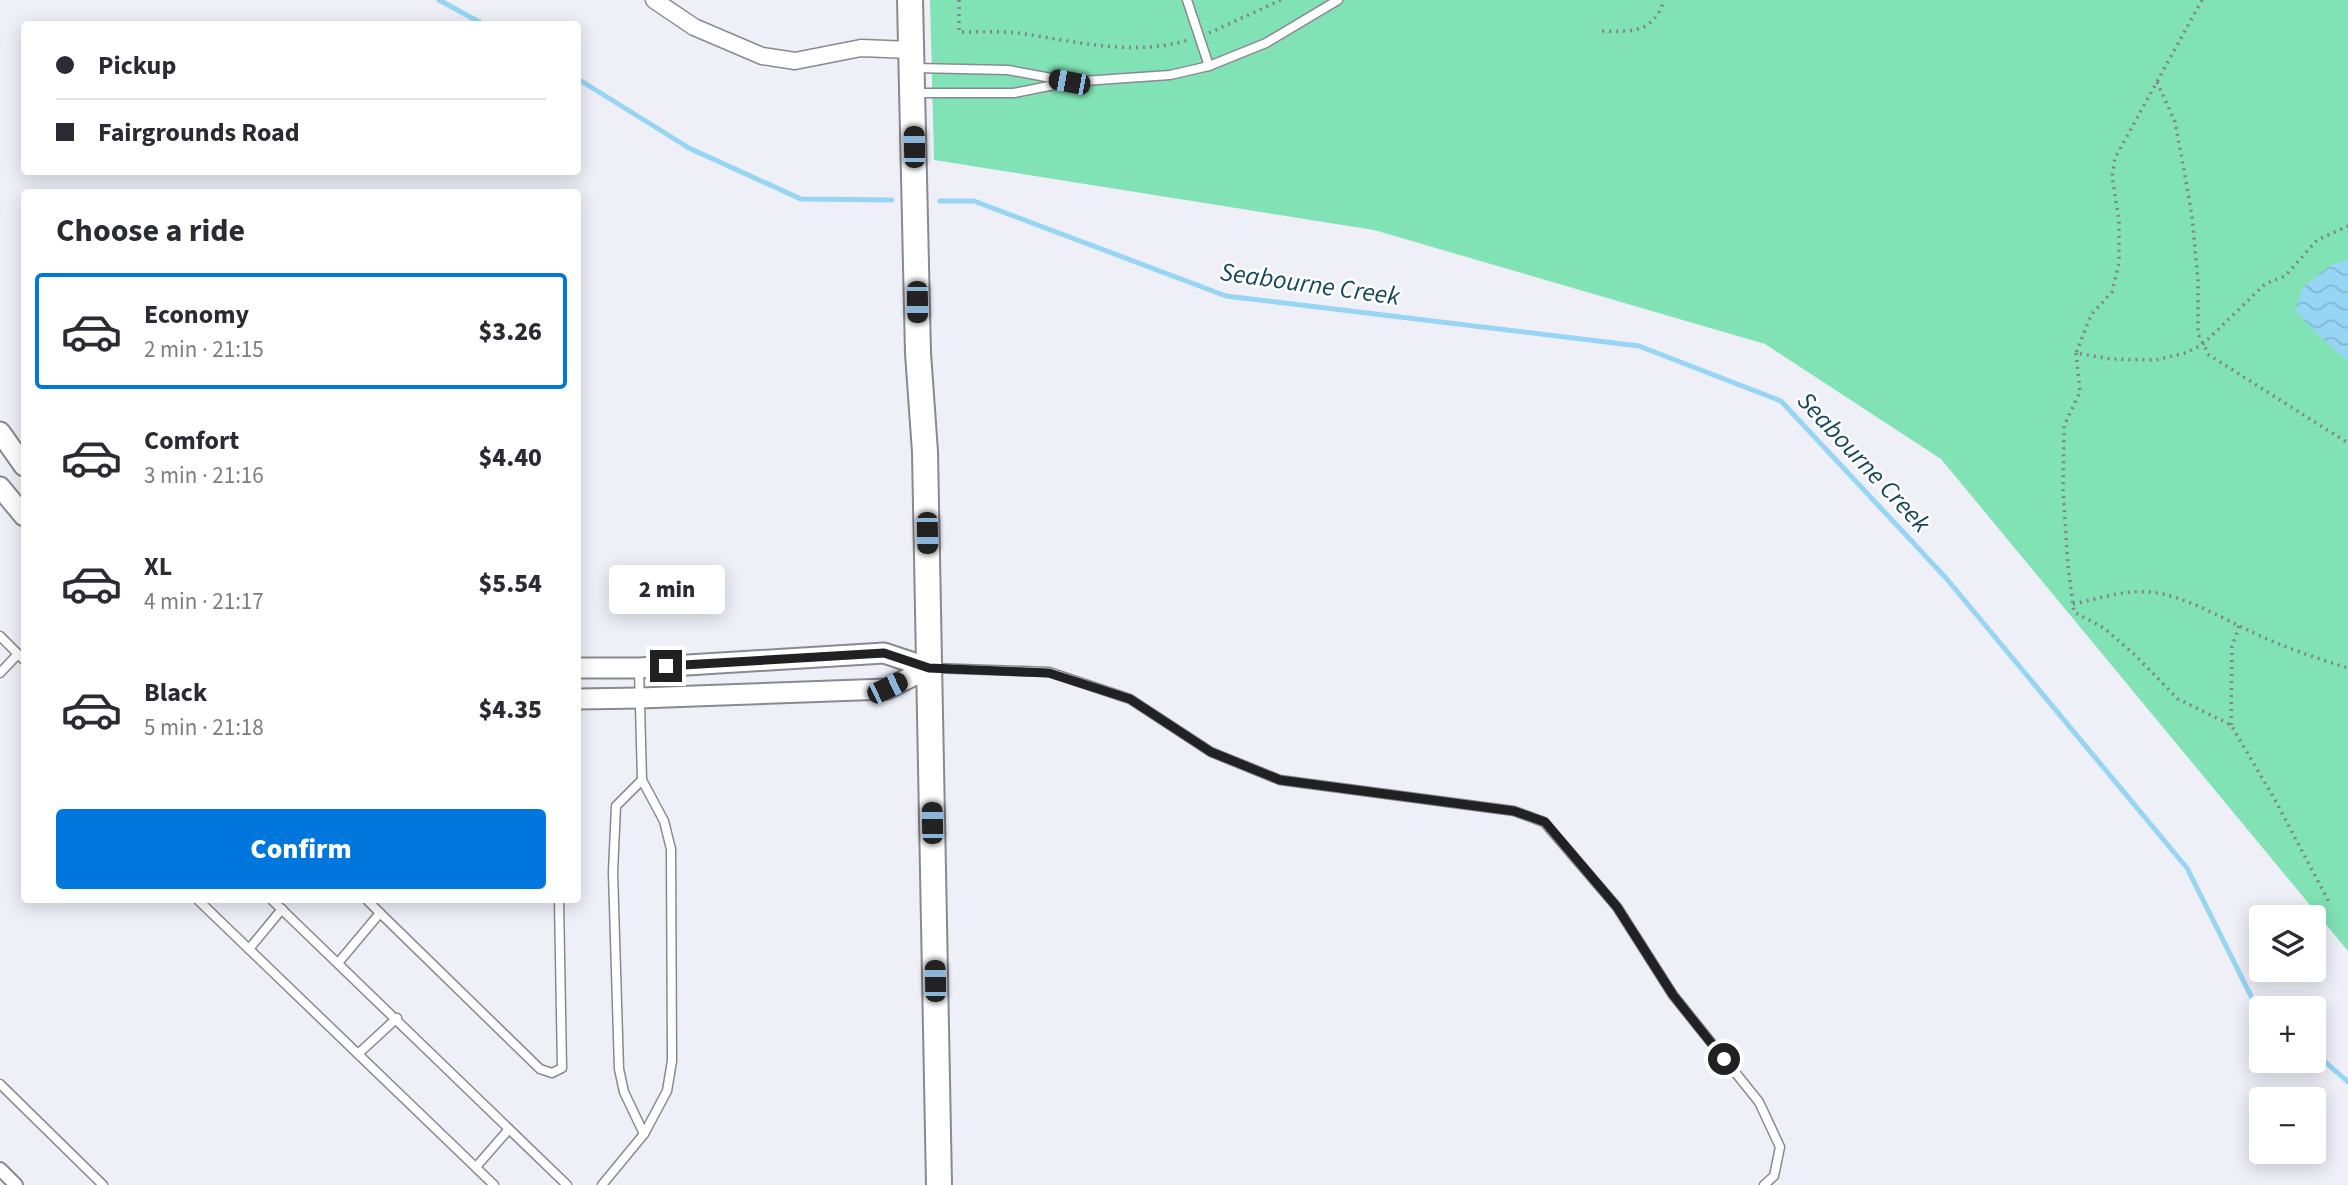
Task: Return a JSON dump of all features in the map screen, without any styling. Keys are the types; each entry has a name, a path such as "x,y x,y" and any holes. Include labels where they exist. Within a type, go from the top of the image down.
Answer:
{"main road":[{"path":"910,0 918,353 925,452 939,1185"}],"street":[{"path":"654,0 694,27 762,56 795,61 861,48 912,59"},
{"path":"0,432 21,462"},
{"path":"0,487 21,512"},
{"path":"581,668 639,668 884,653 929,668"},
{"path":"581,699 887,688 929,668"},
{"path":"0,1169 16,1185"}],"lane":[{"path":"1187,0 1209,66"},
{"path":"913,93 1014,93 1069,82 1170,75 1209,66 1266,43 1338,0"},
{"path":"912,59 1008,70 1069,82"},
{"path":"0,636 21,657 0,673"},
{"path":"602,1185 644,1134 667,1091 672,1061 671,849 664,821 642,780 639,668"},
{"path":"929,668 1049,673 1130,699 1211,752 1280,780 1514,811 1545,822 1617,907 1673,995 1759,1102 1780,1147 1774,1176 1764,1185"},
{"path":"642,780 617,806 613,872 619,1069 624,1092 644,1134"},
{"path":"201,903 494,1185"},
{"path":"275,903 567,1185"},
{"path":"370,903 540,1069 552,1073 562,1068 559,903"},
{"path":"248,949 282,909"},
{"path":"338,963 380,913"},
{"path":"358,1054 397,1018"},
{"path":"0,1084 103,1185"},
{"path":"476,1167 509,1129"}],"path":[{"path":"959,0 959,32 1019,33 1069,43 1118,47 1177,44 1231,25 1281,0"},
{"path":"1602,31 1643,27 1659,14 1664,0"},
{"path":"2202,0 2115,158 2112,177 2119,220 2119,262 2112,292 2091,315 2076,353 2080,392 2064,426 2063,490 2074,612 2104,628 2178,699 2231,724"},
{"path":"2157,82 2175,122 2192,216 2198,281 2197,334 2209,355 2348,443"},
{"path":"2076,353 2111,359 2156,360 2185,353 2203,345 2265,284 2285,276 2317,240 2348,226"},
{"path":"2073,604 2124,592 2157,593 2189,602 2307,655 2348,668"},
{"path":"2239,625 2232,648 2231,724 2329,901"}],"green space":[{"path":"930,0 2348,0 2348,951 2326,924 2326,905 2310,905 1941,459 1765,344 1374,230 934,160"}],"water":[{"path":"2348,259 2348,361 2295,310 2303,287 2330,266"}],"waterway":[{"name":"Seabourne Creek","path":"439,0 478,21"},
{"name":"Seabourne Creek","path":"581,81 689,148 801,199 892,200"},
{"name":"Seabourne Creek","path":"940,201 974,201 1226,296 1639,346 1781,401 1946,578 2187,868 2251,996"},
{"name":"Seabourne Creek","path":"2326,1063 2348,1082"}],"route":[{"path":"666,666 884,653 929,668 1049,673 1130,699 1211,752 1280,780 1514,811 1545,822 1617,907 1673,995 1724,1059"}]}
